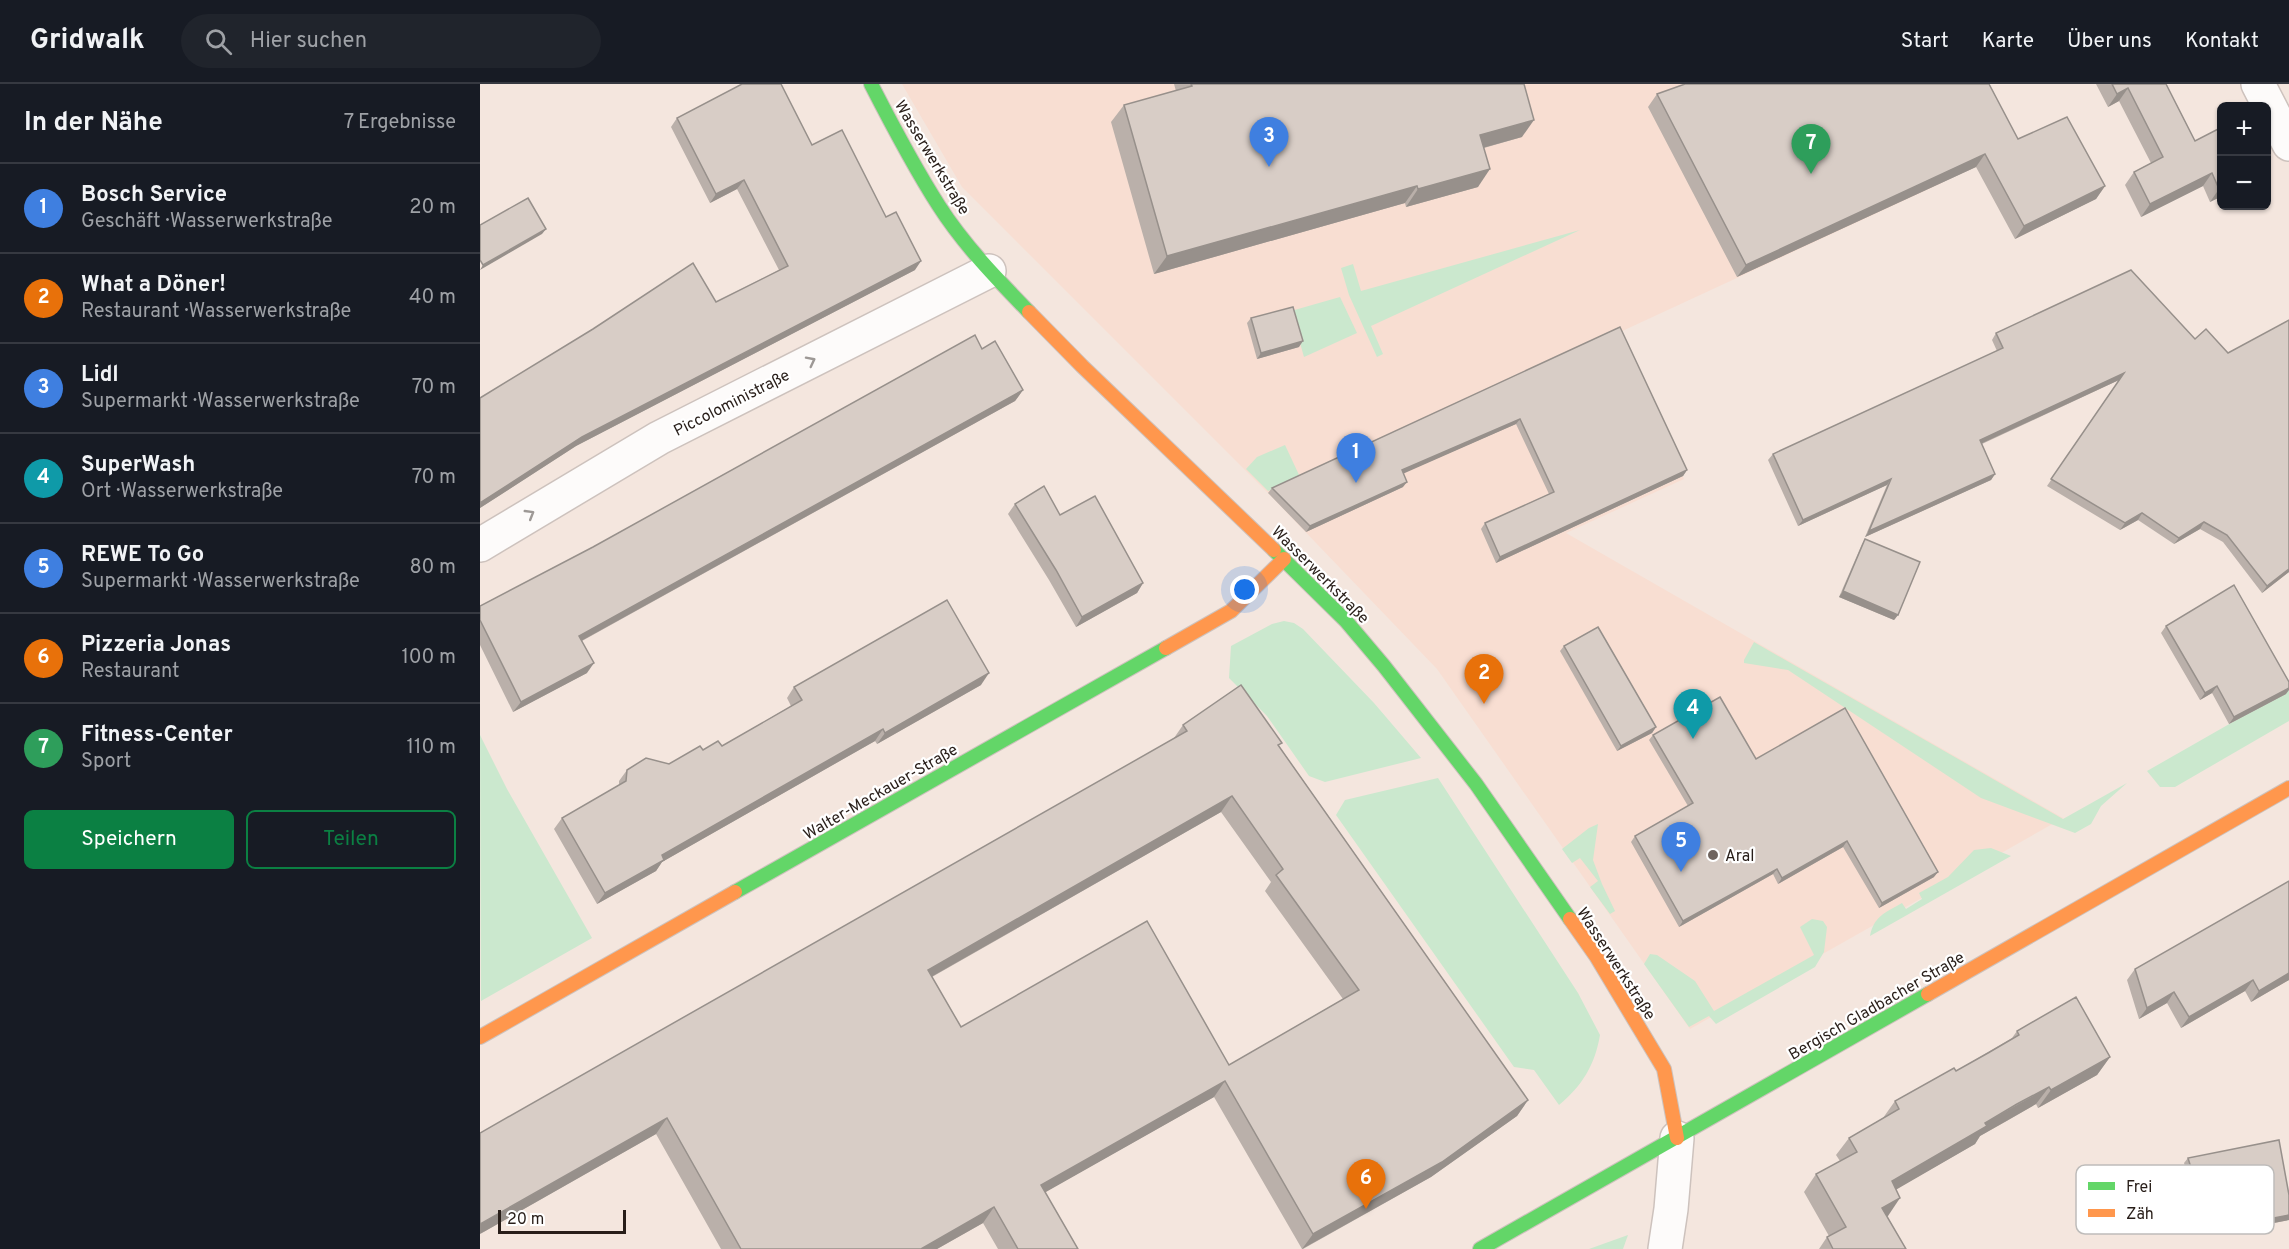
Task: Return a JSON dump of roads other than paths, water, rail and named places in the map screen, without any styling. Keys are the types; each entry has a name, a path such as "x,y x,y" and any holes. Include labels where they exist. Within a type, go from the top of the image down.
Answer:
{"main road":[{"name":"Wasserwerkstraße","path":"871,84 896,133 940,207 989,271 1097,381 1346,621 1476,784 1596,957 1664,1069 1677,1138"},
{"name":"Walter-Meckauer-Straße","path":"480,1037 1231,611 1284,559"},
{"name":"Bergisch Gladbacher Straße","path":"1480,1249 2289,788"}],"street":[{"path":"2258,84 2289,144"},
{"name":"Piccoloministraße","path":"480,545 659,438 989,271"},
{"path":"1665,1249 1677,1138"}],"place":[{"name":"Lidl","path":"1269,167"},
{"name":"Fitness-Center","path":"1811,174"},
{"name":"Bosch Service","path":"1356,483"},
{"name":"What a Döner!","path":"1484,704"},
{"name":"SuperWash","path":"1693,739"},
{"name":"Aral","path":"1713,855"},
{"name":"REWE To Go","path":"1681,872"},
{"name":"Pizzeria Jonas","path":"1366,1209"}]}
